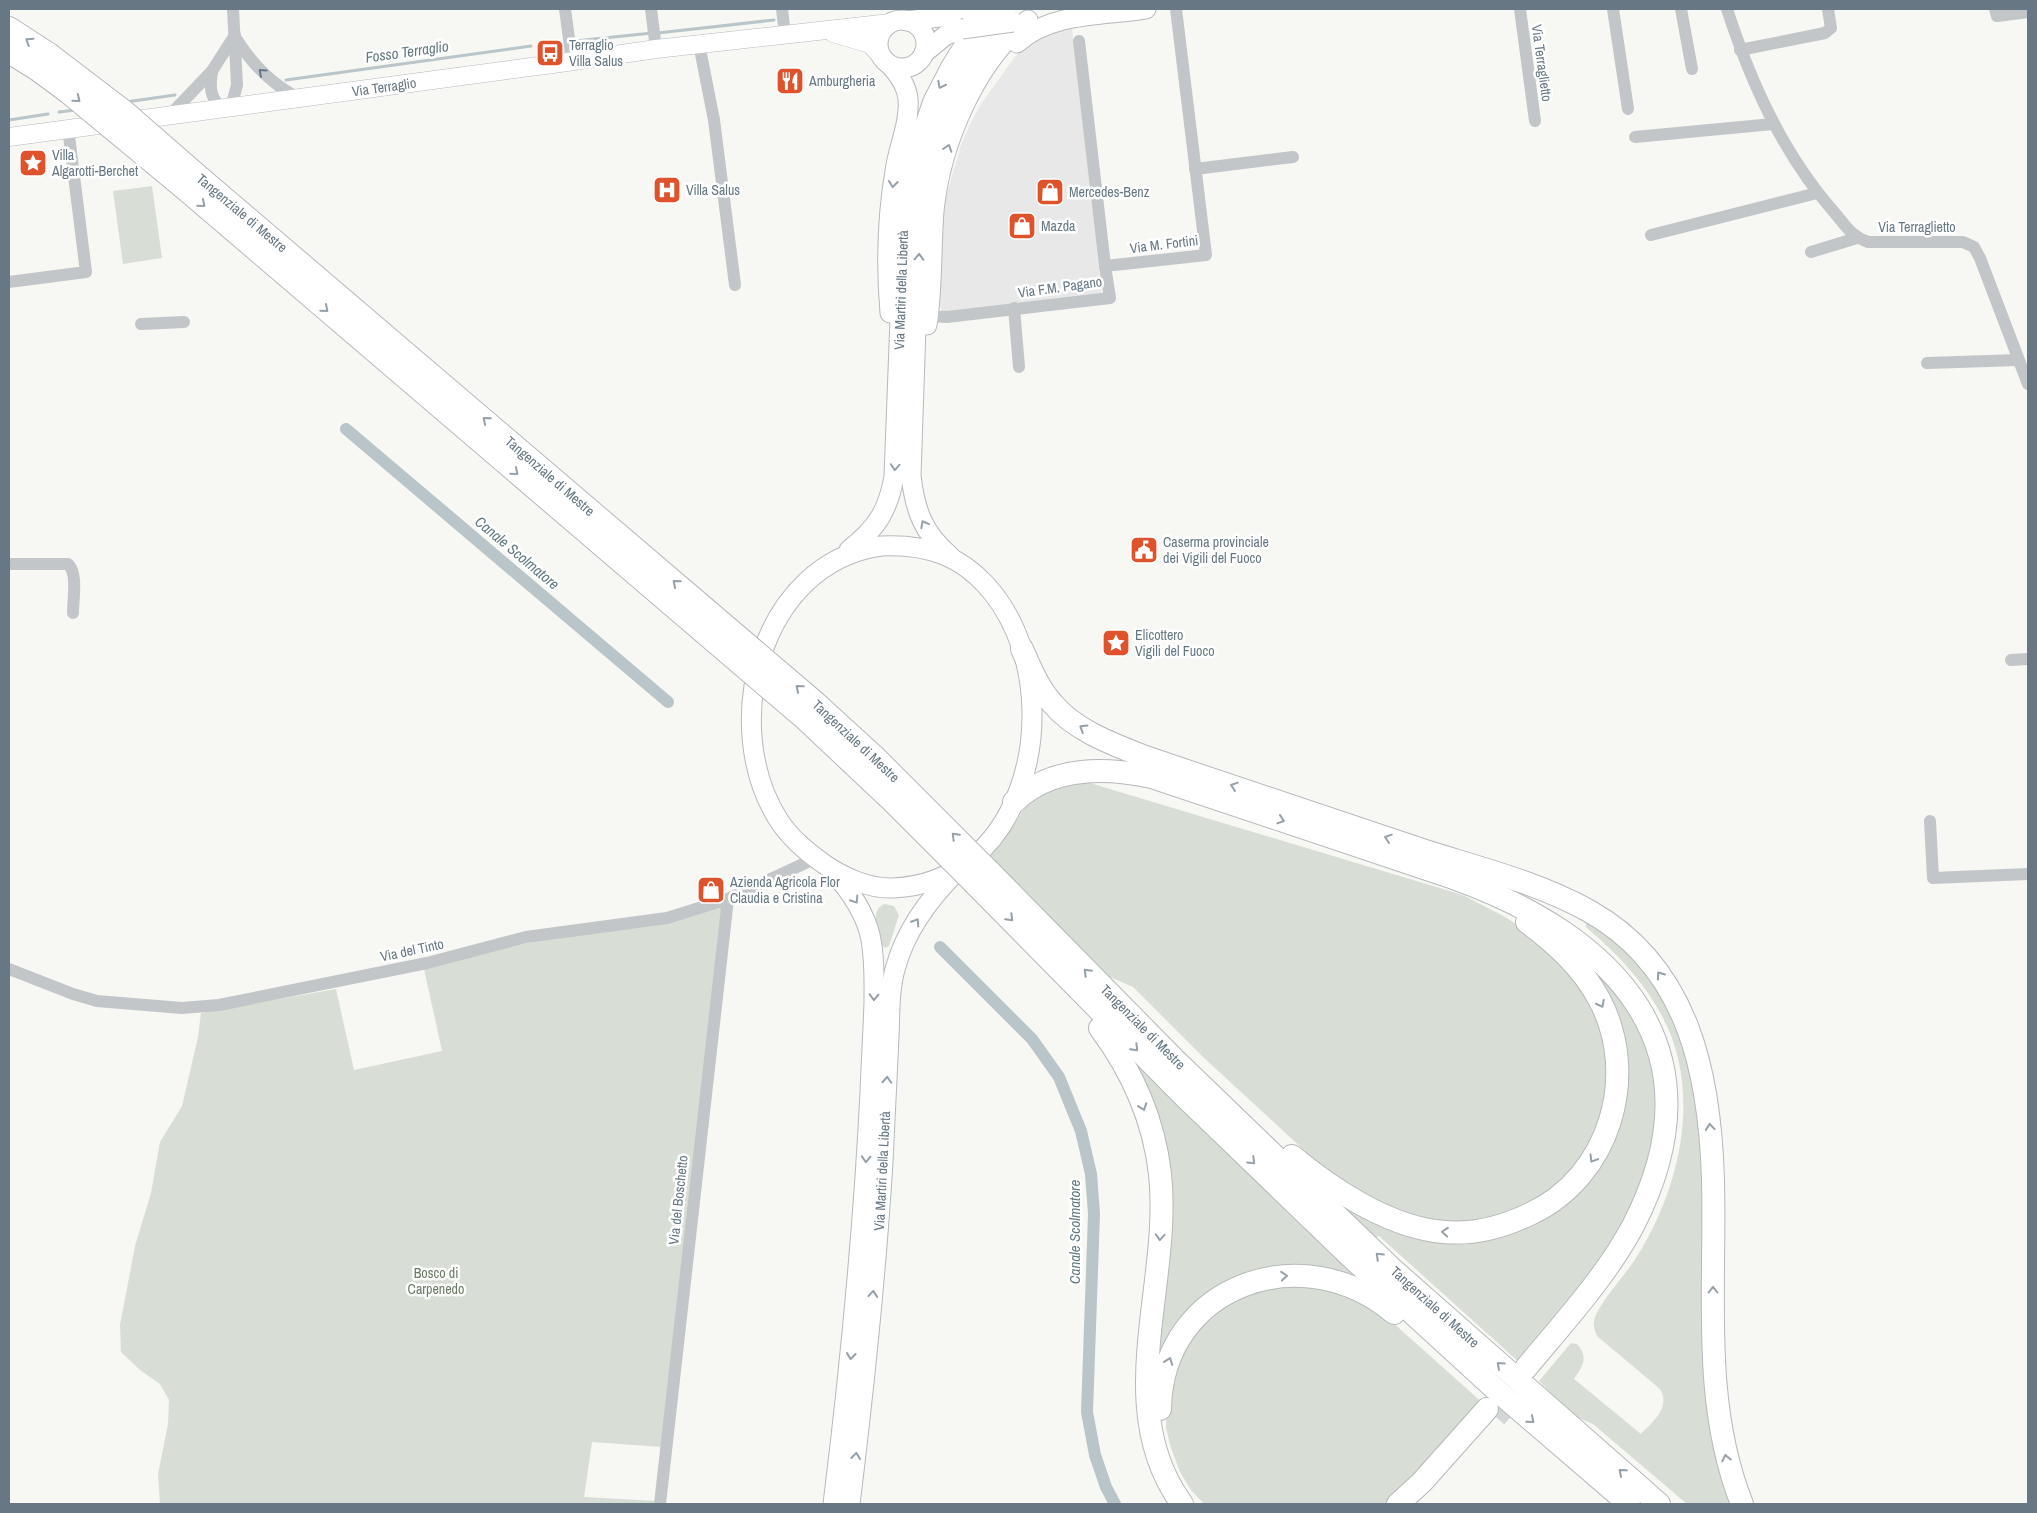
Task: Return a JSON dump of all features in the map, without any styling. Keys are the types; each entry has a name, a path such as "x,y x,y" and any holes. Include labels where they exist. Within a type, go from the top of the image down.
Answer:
{"highway":[{"name":"Tangenziale di Mestre","path":"9,28 43,62 125,112 816,703 874,756 982,877 1053,962 1182,1094 1350,1256 1494,1388 1629,1504"},
{"name":"Tangenziale di Mestre","path":"9,52 43,62"},
{"path":"1022,648 1035,678 1052,703 1082,728 1097,736 1148,758 1536,887 1606,921 1651,964 1678,1003 1694,1040 1707,1098 1713,1182 1714,1372 1726,1460 1742,1504"},
{"path":"1014,802 1024,792 1037,784 1060,775 1100,771 1134,773 1152,777 1451,877 1489,892 1541,916 1562,929 1595,955 1623,985 1641,1010 1655,1039 1663,1070 1666,1096 1663,1138 1651,1184 1639,1213 1601,1277 1530,1371 1615,1278 1648,1221 1669,1166 1675,1138 1678,1101 1676,1065 1663,1027 1646,997 1626,970 1596,940 1559,914 1502,882 1434,854"},
{"name":"Tangenziale di Mestre","path":"982,877 1148,1033 1391,1268 1659,1504"},
{"path":"1148,1033 1191,1060 1305,1167 1336,1188 1393,1219 1435,1231 1464,1232 1493,1228 1537,1211 1570,1188 1587,1168 1600,1147 1610,1123 1616,1097 1618,1069 1615,1041 1599,998 1583,974 1565,954 1518,916 1451,877"},
{"path":"1053,962 1124,1063 1140,1097 1155,1143 1160,1175 1161,1215 1148,1365 1148,1408 1156,1455 1168,1482 1182,1504"},
{"path":"1198,1504 1179,1480 1167,1450 1160,1413 1160,1394 1167,1364 1179,1338 1190,1322 1219,1298 1237,1288 1264,1279 1295,1276 1317,1277 1355,1288 1372,1296 1388,1308 1465,1375 1494,1388"},
{"path":"1398,1504 1491,1413 1415,1504"}],"main road":[{"name":"Via Terraglio","path":"823,31 898,22 986,18 1069,9"},
{"path":"957,124 1009,51 1030,32 1058,22 1146,9"},
{"name":"Via Terraglio","path":"924,53 946,35 986,18"},
{"name":"Via Martiri della Libertà","path":"955,560 934,540 922,522 917,511 912,476 913,395 922,321 921,210 934,145 949,106 987,39 986,18"},
{"name":"Via Martiri della Libertà","path":"840,557 870,532 886,507 894,477 905,207 909,177 916,150 933,101 950,68 986,18"},
{"path":"922,321 932,283 934,209 943,166 957,124 971,92 988,64 1012,32 986,18"},
{"name":"Via Terraglio","path":"9,137 572,61 655,45 699,44 783,21 870,44 886,61"},
{"path":"886,61 899,68 908,68 916,64 924,53 926,44 924,35 919,28 898,22 884,28 879,38 878,49 886,61 902,81 908,96 906,124 895,170 887,273 890,316 889,375 896,418"},
{"path":"903,546 930,550 955,560 981,580 999,600 1022,648 1032,692 1032,728 1027,767 1014,802 996,833 981,851 967,862 930,880 892,888 857,881 837,872 792,838 779,820 767,796 757,761 752,708 758,670 767,641 789,600 804,583 822,568 840,557 869,548 903,546"},
{"name":"Via Martiri della Libertà","path":"820,860 841,881 861,910 870,935 874,967 873,1035 862,1239 833,1504"},
{"name":"Via Martiri della Libertà","path":"850,1504 869,1340 878,1240 889,1026 895,968 902,947 922,912 948,880 967,862"}],"street":[{"path":"212,70 211,92 214,101 226,108 238,85 233,9"},
{"path":"565,9 572,61"},
{"path":"651,9 655,45"},
{"name":"Via M. Fortini","path":"1105,266 1206,255 1176,9"},
{"name":"Via Terraglietto","path":"1520,9 1535,121"},
{"path":"1613,9 1628,109"},
{"path":"1681,9 1692,68"},
{"path":"1727,9 1740,50 1773,124 1817,192 1857,238"},
{"path":"1740,50 1825,33 1831,28 1828,9"},
{"path":"1995,9 1997,16 2028,12"},
{"path":"170,115 212,70 234,35"},
{"path":"234,35 256,67 284,91 299,98"},
{"path":"1079,41 1105,266"},
{"path":"699,44 714,120 735,285"},
{"path":"1635,137 1773,124"},
{"path":"9,282 86,272 68,128"},
{"path":"1195,169 1293,157"},
{"path":"1651,236 1817,192"},
{"name":"Via Terraglietto","path":"1812,252 1857,238 1868,242 1963,242 1974,247 1980,258 2028,384"},
{"name":"Via F.M. Pagano","path":"922,321 1014,308 1110,298 1105,266"},
{"name":"Via F.M. Pagano","path":"1014,308 1019,367"},
{"path":"141,324 184,322"},
{"path":"1927,363 2018,360"},
{"path":"9,564 68,564 73,577 73,613"},
{"path":"2010,660 2028,659"},
{"path":"1930,821 1934,878 2028,874"},
{"name":"Via del Tinto","path":"9,969 73,994 97,1001 182,1008 219,1005 427,963 526,938 666,918 728,899 820,860"},
{"name":"Via del Boschetto","path":"660,1504 728,899"}],"shaded area":[{"path":"1072,28 1102,296 943,312 940,307 942,232 945,200 961,145 971,122 981,104 1014,58 1045,33"}],"green space":[{"path":"152,186 162,258 123,264 113,191"},
{"path":"1075,782 1090,783 1463,895 1505,917 1541,940 1602,1011 1614,1096 1564,1189 1460,1230 1384,1210 1306,1159 1305,1151 1203,1057 1133,987 1110,977 988,856 1014,825 1031,799 1046,790"},
{"path":"884,904 894,906 899,915 889,946 885,948 882,945 876,923 877,912"},
{"name":"Bosco di Carpenedo","path":"722,906 662,1447 592,1442 584,1497 657,1501 656,1504 160,1504 158,1474 168,1424 169,1400 160,1384 140,1370 121,1352 120,1325 135,1246 151,1193 160,1142 182,1106 198,1037 201,1013 336,989 354,1070 442,1051 424,969 527,943"},
{"path":"1591,920 1648,970 1693,1056 1737,1504 1687,1504 1593,1424 1574,1416 1539,1381 1571,1343 1577,1344 1584,1358 1580,1370 1574,1379 1641,1434 1662,1408 1663,1396 1660,1389 1597,1336 1594,1323 1600,1307 1636,1258 1664,1202 1681,1140 1683,1108 1681,1076 1674,1045 1655,1003 1638,979 1586,927 1586,922"},
{"path":"1574,956 1613,986 1650,1046 1658,1129 1632,1216 1521,1364 1379,1236 1375,1238 1344,1210 1349,1205 1388,1223 1539,1219 1624,1091"},
{"path":"1134,1061 1356,1276 1356,1279 1295,1271 1181,1330 1155,1440 1164,1242"},
{"path":"1297,1282 1372,1304 1485,1405 1393,1504 1204,1504 1191,1490 1180,1472 1166,1428 1167,1393 1189,1338 1234,1298"}],"waterway":[{"name":"Fosso Terraglio","path":"658,33 774,20"},
{"name":"Fosso Terraglio","path":"575,41 652,33"},
{"name":"Fosso Terraglio","path":"286,80 531,46"},
{"name":"Fosso Terraglio","path":"126,102 175,95"},
{"name":"Fosso Terraglio","path":"59,112 76,110"},
{"name":"Fosso Terraglio","path":"9,120 48,114"},
{"name":"Canale Scolmatore","path":"346,429 668,702"},
{"name":"Canale Scolmatore","path":"940,947 1032,1039 1059,1077 1081,1131 1091,1174 1094,1214 1087,1412 1095,1455 1106,1487 1115,1504"}],"tunnel":[{"path":"1496,1417 1522,1388"}],"place":[{"name":"Terraglio Villa Salus","path":"550,53"},
{"name":"Amburgheria","path":"790,81"},
{"name":"Villa Algarotti-Berchet","path":"33,163"},
{"name":"Villa Salus","path":"667,190"},
{"name":"Mercedes-Benz","path":"1050,192"},
{"name":"Mazda","path":"1022,226"},
{"name":"Caserma provinciale dei Vigili del Fuoco","path":"1144,550"},
{"name":"Elicottero Vigili del Fuoco","path":"1116,643"},
{"name":"Azienda Agricola Flor Claudia e Cristina","path":"711,890"}]}
